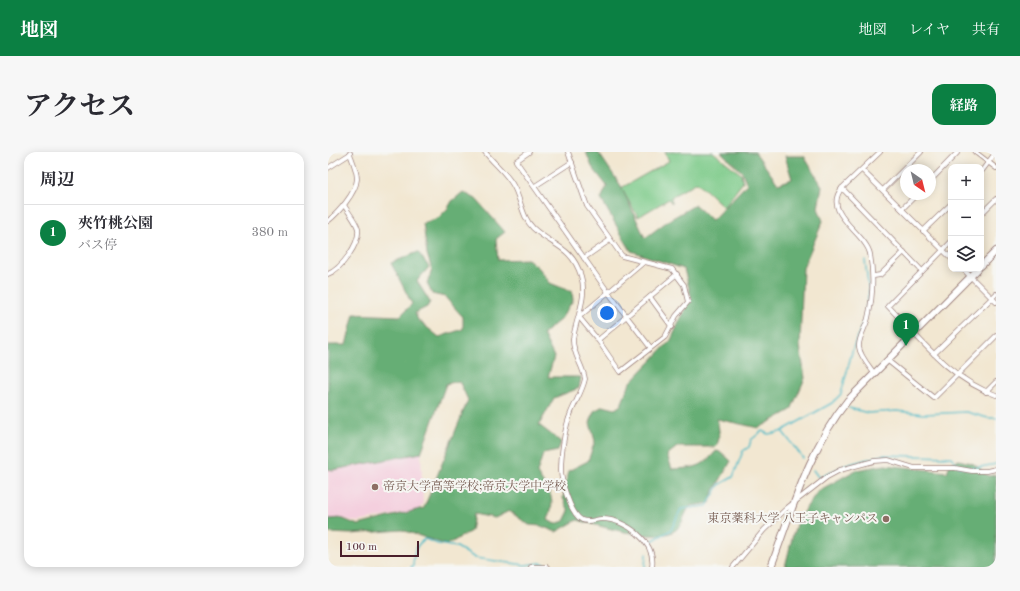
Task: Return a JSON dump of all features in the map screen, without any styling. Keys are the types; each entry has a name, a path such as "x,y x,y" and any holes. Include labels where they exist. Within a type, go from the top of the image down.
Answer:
{"street":[{"path":"485,152 507,176 514,187 522,210 529,223 534,229 565,251 577,265 584,287 579,317 573,340 576,355 585,379 569,418 562,455 562,478 576,515 588,522 602,519 615,521 629,527 647,545 651,555 652,567"},
{"path":"529,152 516,161 626,317 650,347"},
{"path":"568,152 587,206 622,256 672,270 684,285 688,302 676,316 672,327 665,337 650,347 620,372 598,340 579,317"},
{"path":"874,373 859,349 859,342 868,317 874,276 870,252 843,218 836,202 838,194 842,188 880,152"},
{"path":"883,190 921,152"},
{"path":"936,175 958,152"},
{"path":"975,152 996,168"},
{"path":"984,168 996,152"},
{"path":"328,168 350,153 357,180 344,205 328,221"},
{"path":"535,186 572,162"},
{"path":"862,170 948,255"},
{"path":"842,188 922,271"},
{"path":"984,211 996,199"},
{"path":"902,209 911,200"},
{"path":"328,274 336,272 349,256 358,233 358,227 344,205"},
{"path":"923,231 948,207"},
{"path":"584,258 610,240"},
{"path":"948,245 888,306 956,375 986,392 996,395"},
{"path":"984,263 996,251"},
{"path":"874,276 880,275 904,252"},
{"path":"579,317 644,262"},
{"path":"966,272 996,302"},
{"path":"771,567 796,500 827,428 848,400 975,272"},
{"path":"598,340 676,274"},
{"path":"934,354 996,294"},
{"path":"650,297 672,327"},
{"path":"887,360 934,398 996,336"},
{"path":"986,392 996,382"},
{"path":"733,567 764,530 796,500 826,477 840,470 874,461 888,460 914,468 955,468 972,471 987,471 996,469"},
{"path":"531,567 547,567"}],"shaded area":[{"name":"帝京大学高等学校;帝京大学中学校","path":"421,453 423,505 417,510 358,522 341,518 328,520 328,469 333,470"}],"green space":[{"path":"586,152 598,152 621,186 645,238 669,220 695,205 712,220 747,184 742,172 721,152 755,152 778,184 792,179 785,156 804,156 822,186 818,208 823,221 803,268 800,346 805,378 791,410 759,428 717,419 719,436 716,447 677,447 667,455 672,469 692,467 702,464 716,451 721,452 731,461 712,494 710,503 690,506 682,523 671,533 645,535 630,533 577,520 556,532 541,526 529,525 509,511 495,518 474,514 471,531 447,545 402,530 351,534 328,533 328,519 341,518 358,525 424,508 468,400 459,381 446,384 421,453 333,470 328,469 328,345 346,345 354,314 400,316 412,304 391,263 418,252 429,267 417,281 430,302 427,307 415,313 418,320 439,337 463,329 463,317 445,297 432,294 427,283 432,270 427,254 423,223 438,218 448,208 452,201 463,192 476,199 505,232 496,239 498,260 528,259 539,268 550,283 572,292 573,300 561,319 543,334 554,357 548,377 581,377 579,388 554,398 539,425 561,442 558,451 543,454 537,473 552,500 551,512 548,520 555,524 564,521 569,511 563,498 568,471 588,461 595,441 590,423 594,411 603,406 615,409 621,405 630,383 671,340 691,296 684,269 631,251 601,199 607,186 592,167"},
{"path":"665,152 713,152 741,174 743,182 724,207 697,182 671,197 672,204 669,199 638,217 621,188 669,161"},
{"name":"東京薬科大学 八王子キャンパス","path":"959,460 974,464 988,476 996,475 996,567 785,567 793,534 801,515 818,491 856,470 885,465 947,472 950,464"}],"waterway":[{"path":"650,542 671,530 681,509 707,506 719,485 733,477 743,451 749,447 751,440 762,431 768,434 780,432 832,403 841,394 853,348 864,319 869,292 865,260"},
{"path":"849,408 868,413 897,411 924,414 966,412 988,418 996,418"},
{"path":"782,431 803,458"},
{"path":"813,470 819,478 846,465 883,455 951,457 960,467 975,468 996,464"},
{"path":"411,567 413,566 414,554 417,547 425,539 438,544 457,547 475,558 525,565 541,563 555,567"},
{"path":"645,567 646,554"}],"place":[{"name":"夾竹桃公園","path":"906,346"},
{"name":"帝京大学高等学校;帝京大学中学校","path":"375,487"},
{"name":"東京薬科大学 八王子キャンパス","path":"886,519"}]}
